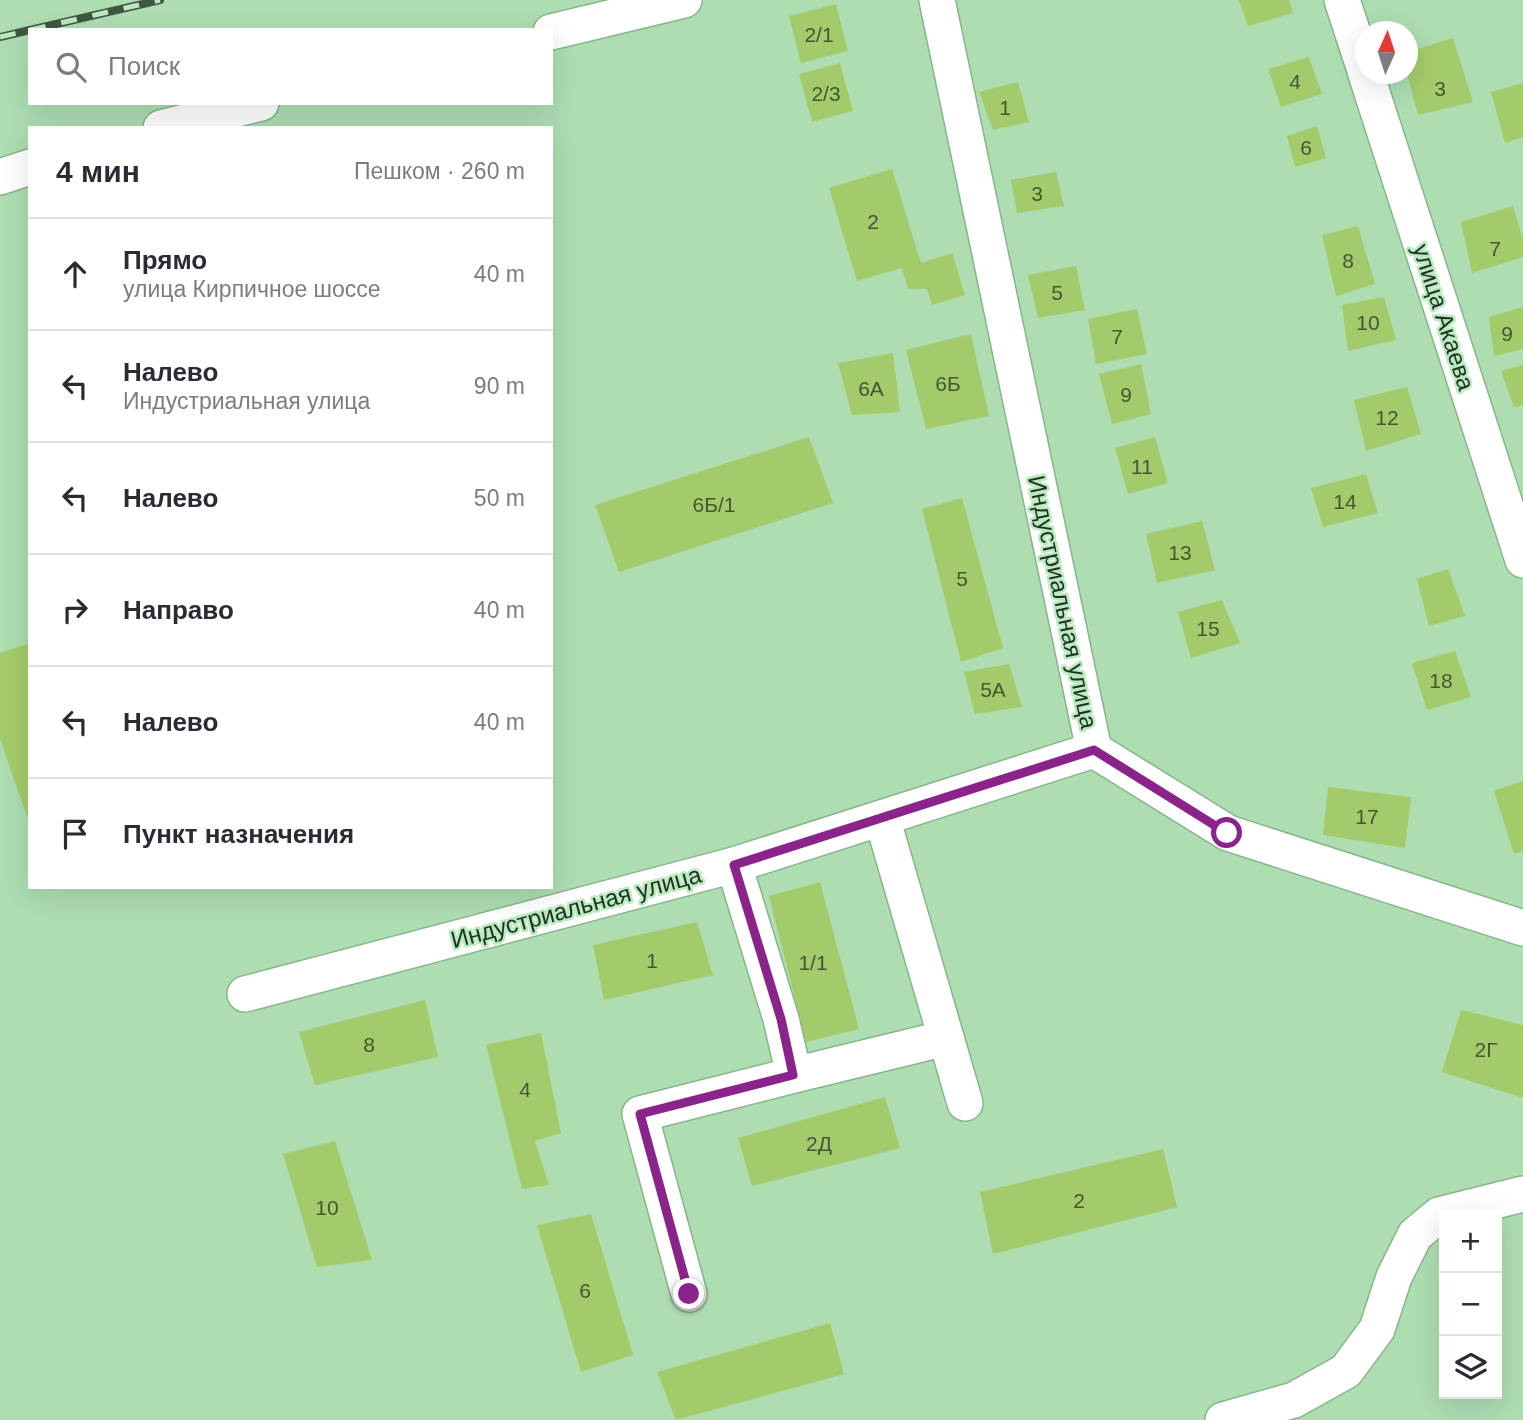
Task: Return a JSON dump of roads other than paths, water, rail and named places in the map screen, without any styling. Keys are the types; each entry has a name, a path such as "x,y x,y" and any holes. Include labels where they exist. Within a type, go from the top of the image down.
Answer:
{"street":[{"path":"553,33 684,0"},
{"name":"Индустриальная улица","path":"245,994 734,865 1094,750 937,0"},
{"name":"улица Акаева","path":"1342,0 1355,40"},
{"name":"улица Акаева","path":"1370,84 1523,560"},
{"path":"169,126 253,105"},
{"path":"0,177 28,168"},
{"path":"1094,750 1227,833 1523,928"},
{"path":"882,818 965,1103"},
{"path":"734,865 781,1019 793,1075"},
{"path":"689,1294 640,1114 946,1038"},
{"path":"1223,1420 1294,1400 1346,1371 1377,1329 1394,1278 1415,1235 1439,1215 1523,1194"}],"railway":[{"path":"39,28 160,0"},
{"path":"0,37 28,30"}]}
